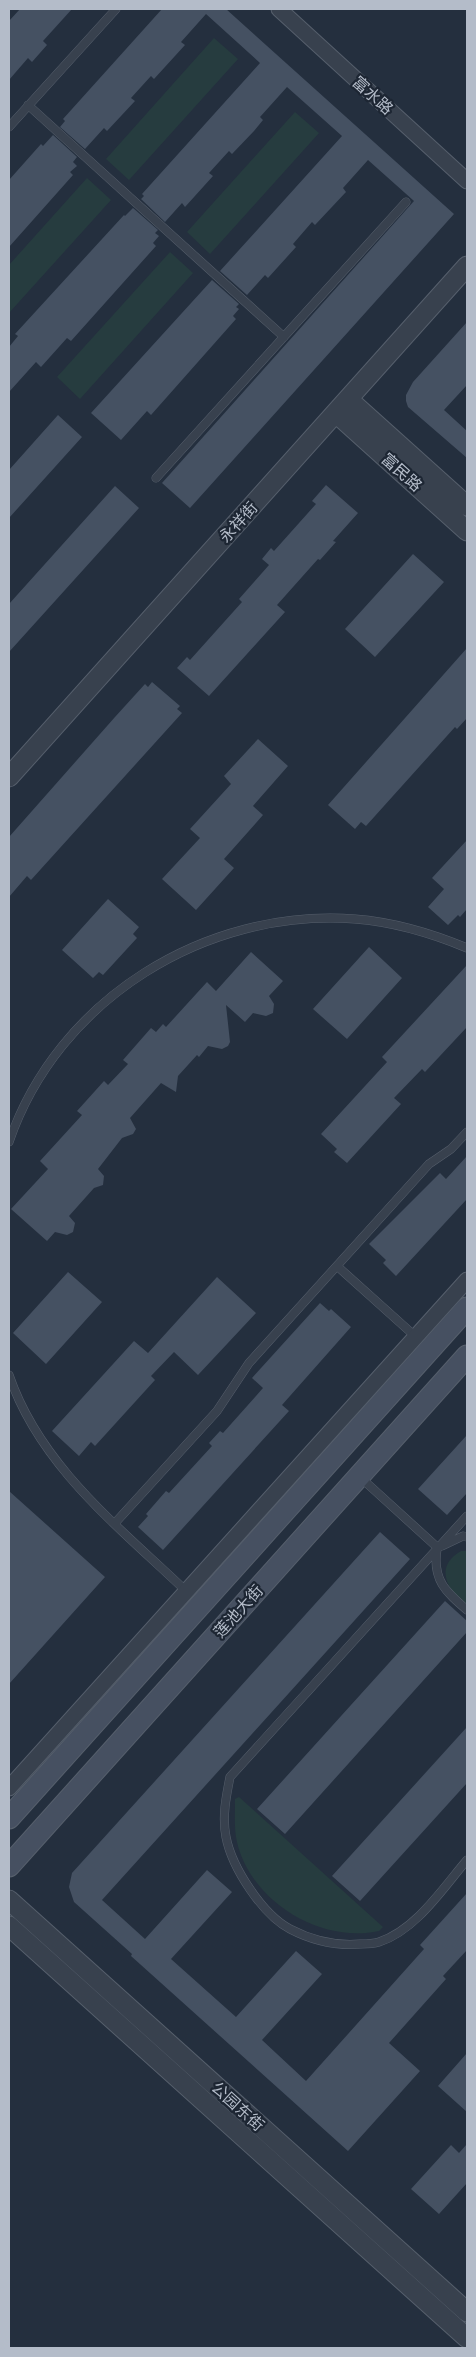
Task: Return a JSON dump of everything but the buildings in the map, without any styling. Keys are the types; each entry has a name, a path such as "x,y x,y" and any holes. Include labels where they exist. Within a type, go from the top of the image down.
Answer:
{"main road":[{"name":"莲池大街","path":"9,1818 467,1308"},
{"name":"莲池大街","path":"9,1866 467,1356"}],"street":[{"name":"富水路","path":"279,9 467,180"},
{"name":"永祥街","path":"9,777 467,266"},
{"name":"富民路","path":"342,406 467,506"},
{"name":"富民路","path":"342,406 467,530"},
{"path":"9,1788 467,1280"},
{"name":"公园东街","path":"9,1900 467,2312"},
{"name":"公园东街","path":"9,1926 467,2338"}],"lane":[{"path":"9,127 116,9"},
{"path":"28,105 284,337"},
{"path":"156,478 406,202"},
{"path":"9,1142 25,1104 40,1076 78,1027 130,982 176,954 204,941 263,924 324,918 385,923 415,929 467,948"},
{"path":"114,1524 217,1411 250,1363 337,1266 429,1164 451,1150 467,1132"},
{"path":"337,1266 416,1337"},
{"path":"9,1375 34,1428 55,1460 75,1485 186,1591"},
{"path":"359,1476 438,1548"},
{"path":"467,1516 230,1777 225,1800 226,1839 236,1868 261,1902 282,1924 326,1943 352,1945 378,1943 396,1933 410,1924 467,1860"},
{"path":"438,1548 463,1536 467,1537"},
{"path":"438,1548 436,1557 438,1576 446,1592 467,1610"}],"green space":[{"path":"214,38 238,59 129,180 106,159"},
{"path":"295,112 319,133 210,254 187,232"},
{"path":"87,178 111,200 9,313 9,265"},
{"path":"170,252 193,273 80,399 57,377"},
{"path":"461,1551 467,1551 467,1607 454,1594 446,1579 447,1564 452,1557"},
{"path":"239,1797 383,1927 379,1931 357,1933 334,1931 312,1924 292,1914 273,1900 257,1883 245,1864 237,1842 235,1799"}]}
